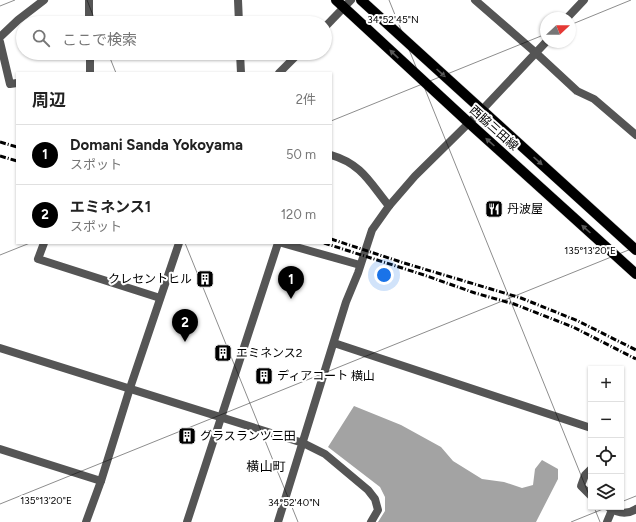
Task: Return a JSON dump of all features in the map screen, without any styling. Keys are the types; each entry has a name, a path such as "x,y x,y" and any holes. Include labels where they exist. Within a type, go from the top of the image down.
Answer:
{"main road":[{"name":"西脇三田線","path":"336,0 348,4 469,123 636,274"},
{"name":"西脇三田線","path":"361,0 636,250"}],"street":[{"path":"23,16 44,0"},
{"path":"89,0 89,16"},
{"path":"238,0 239,16"},
{"path":"475,0 577,91 594,99 636,135"},
{"path":"573,12 584,0"},
{"path":"332,20 348,4"},
{"path":"0,37 16,22"},
{"path":"0,42 10,84 16,83"},
{"path":"278,522 346,302 372,230 389,206 415,176 482,110 541,48"},
{"path":"90,60 90,72"},
{"path":"240,60 241,72"},
{"path":"280,72 292,60"},
{"path":"332,155 353,164 365,174 389,206"},
{"path":"44,244 38,259 160,298"},
{"path":"86,522 101,481 130,388 179,244"},
{"path":"187,522 278,244"},
{"path":"286,244 360,265"},
{"path":"334,343 588,427"},
{"path":"0,348 303,443 324,454 368,490 375,499 378,510 371,522"},
{"path":"0,449 101,481"},
{"path":"588,472 584,475 582,486 588,493"},
{"path":"613,510 625,514 636,509"},
{"path":"607,522 610,510"}],"shaded area":[{"path":"354,406 401,425 441,447 453,461 482,479 504,482 522,488 533,485 535,469 542,460 558,469 558,479 536,522 378,522 385,511 385,497 380,487 328,447"}],"railway":[{"path":"0,142 16,147"},
{"path":"0,156 16,161"},
{"path":"332,239 404,263 521,298 578,321 636,350"},
{"path":"327,244 475,293 514,304 573,327 636,359"}],"place":[{"name":"丹波屋","path":"494,209"},
{"name":"クレセントヒル","path":"205,279"},
{"name":"Domani Sanda Yokoyama","path":"291,299"},
{"name":"エミネンス1","path":"185,342"},
{"name":"エミネンス2","path":"223,353"},
{"name":"ディアコート 横山","path":"264,376"},
{"name":"グラスランツ三田","path":"187,436"}],"district":[{"name":"横山町","path":"266,466"}]}
